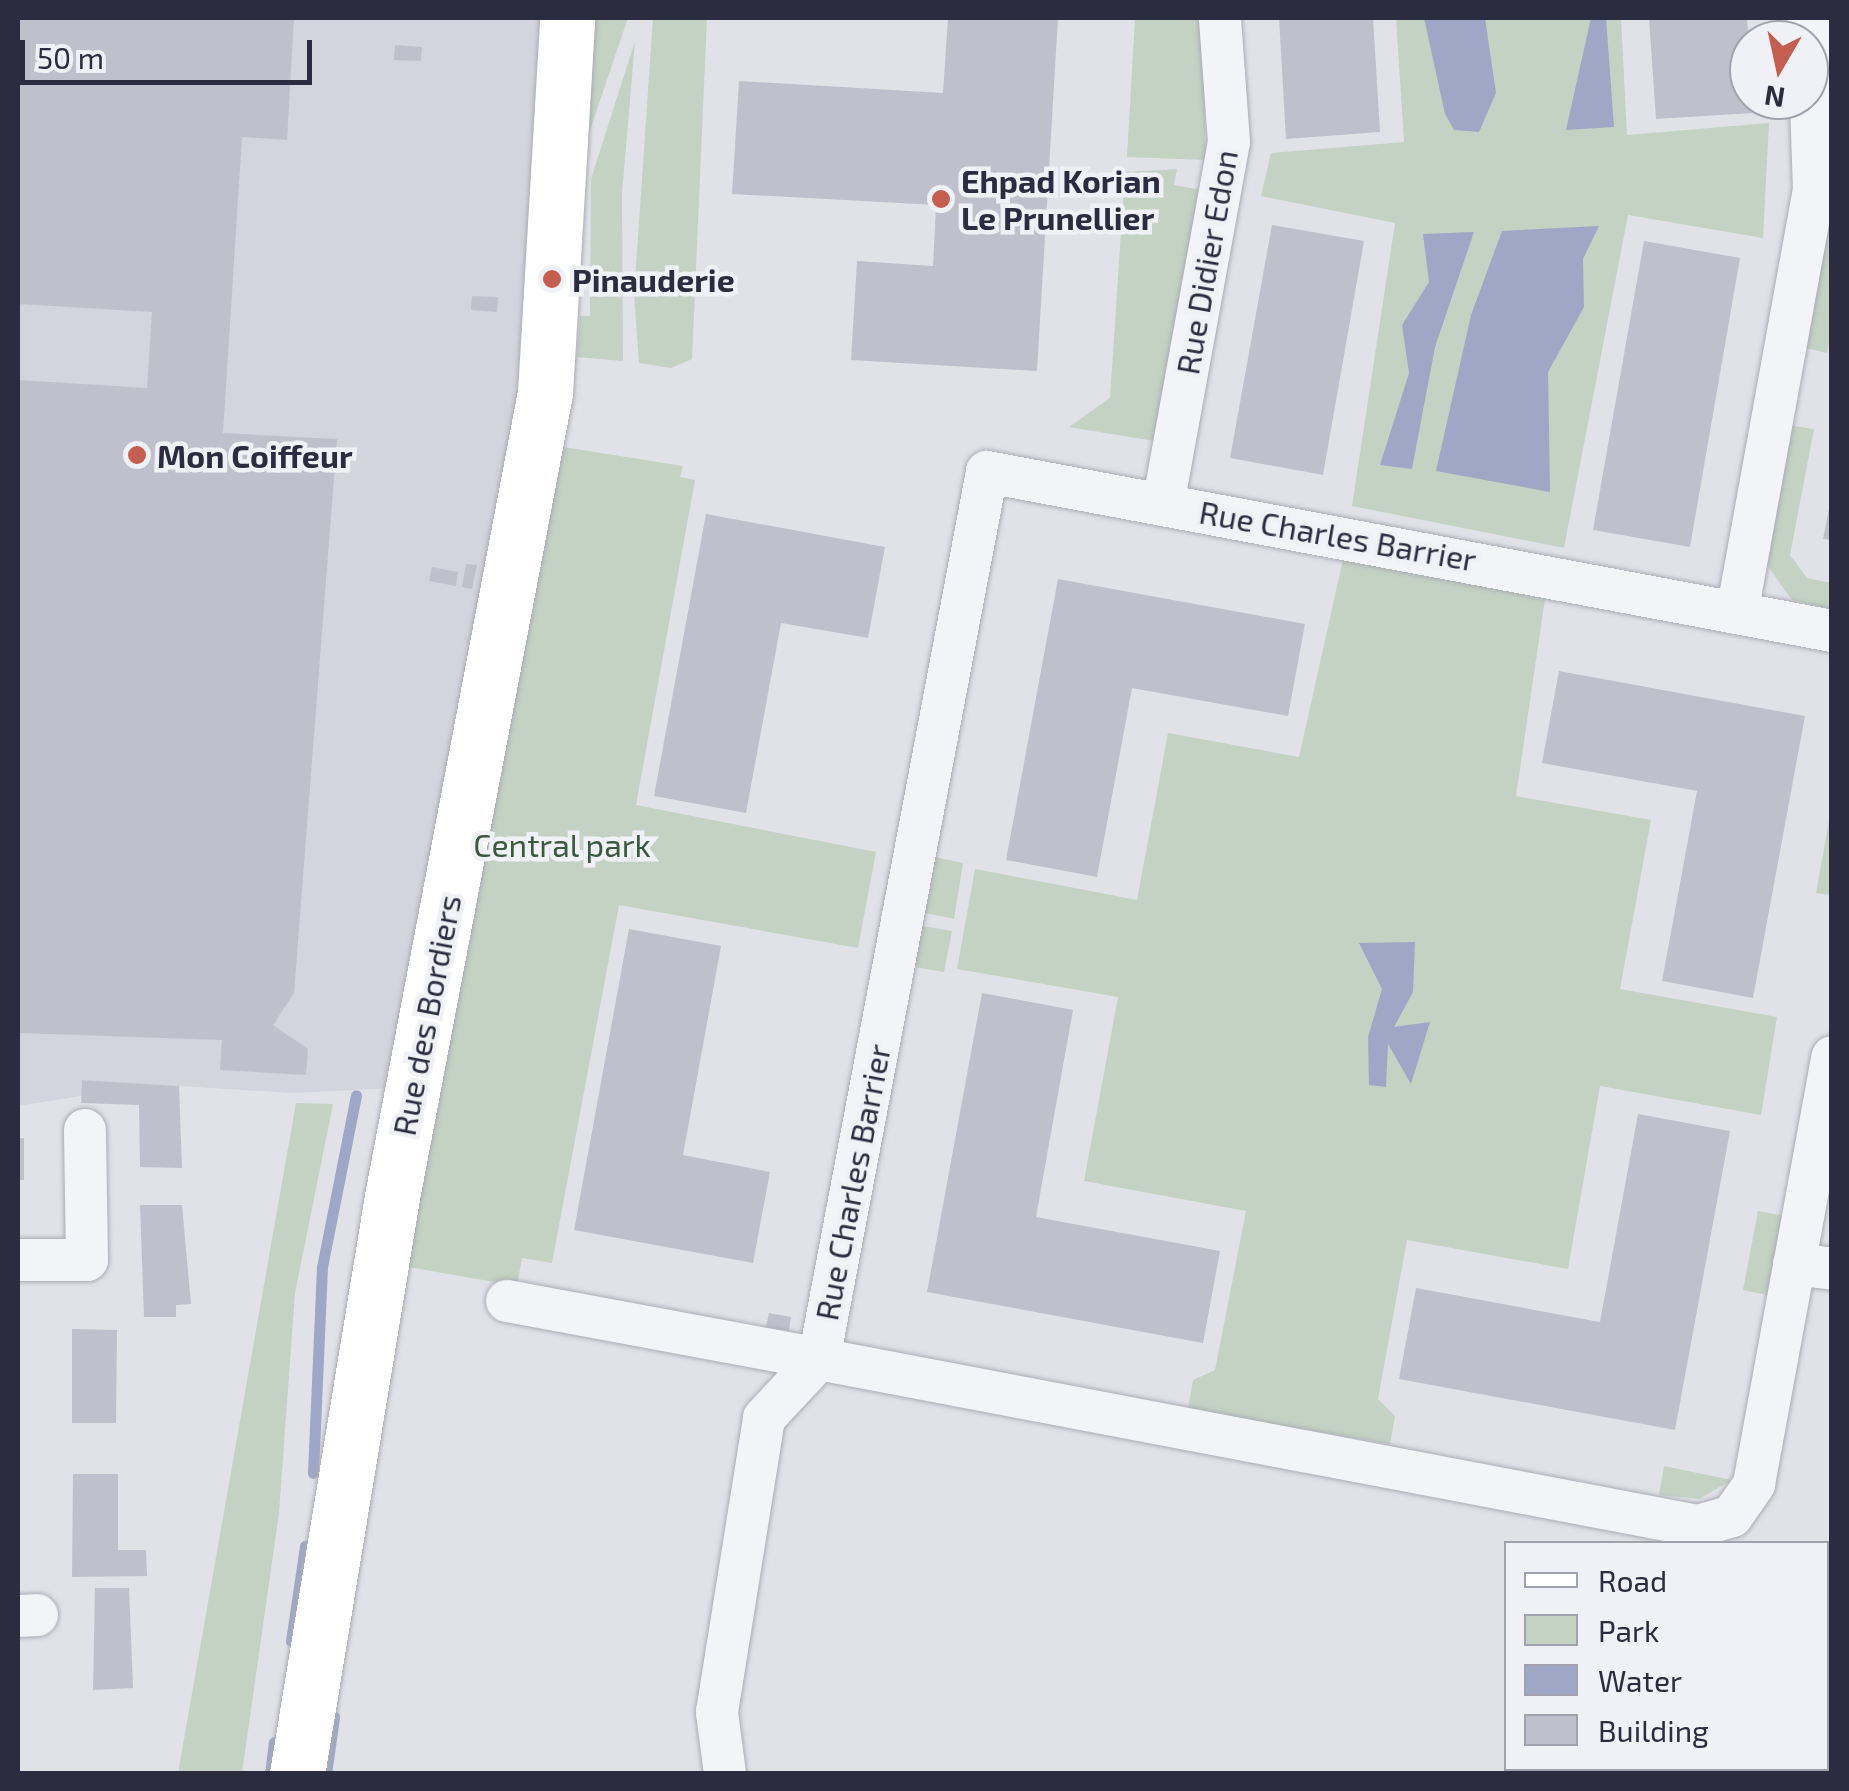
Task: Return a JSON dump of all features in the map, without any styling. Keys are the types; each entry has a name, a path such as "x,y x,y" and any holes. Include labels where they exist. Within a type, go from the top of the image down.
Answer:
{"street":[{"name":"Rue des Bordiers","path":"297,1774 392,1198 545,393 567,18"},
{"name":"Rue Didier Edon","path":"1163,505 1229,142 1220,18"},
{"path":"1736,614 1814,189 1808,18"},
{"name":"Rue Charles Barrier","path":"1832,631 987,472 819,1359 1698,1526 1732,1516 1754,1484 1813,1266 1832,1057"},
{"path":"18,1260 87,1260 85,1130"},
{"path":"507,1300 819,1359"},
{"path":"725,1774 716,1712 764,1418 819,1359"}],"shaded area":[{"path":"18,18 567,18 559,122 413,1087 293,1093 83,1080 81,1096 18,1106"}],"green space":[{"path":"585,18 628,18 586,142"},
{"path":"653,18 707,18 692,359 671,368 639,363 634,295"},
{"path":"1135,18 1202,18 1206,160 1127,157"},
{"path":"1396,18 1621,18 1627,135 1769,123 1763,238 1628,215 1564,548 1352,506 1395,223 1261,196 1271,153 1404,142"},
{"path":"635,41 622,194 623,361 577,357 580,316 590,316 591,179"},
{"path":"1177,169 1174,185 1202,190 1154,441 1069,427 1110,398 1125,172"},
{"path":"1831,195 1832,331 1827,353 1802,347"},
{"path":"1788,425 1814,429 1790,555 1807,578 1831,583 1831,609 1792,600 1767,565"},
{"name":"Central park","path":"557,446 683,466 680,477 695,480 636,805 876,852 858,948 619,905 552,1263 522,1258 517,1286 397,1265"},
{"path":"1344,555 1546,592 1516,796 1651,820 1620,989 1777,1017 1761,1115 1600,1086 1568,1269 1407,1240 1378,1399 1395,1416 1390,1444 1188,1409 1193,1380 1215,1370 1246,1211 1084,1181 1118,997 957,969 975,869 1137,900 1168,733 1299,757"},
{"path":"1832,815 1831,895 1816,893"},
{"path":"935,857 963,863 954,919 916,911"},
{"path":"912,924 952,931 944,972 914,967"},
{"path":"296,1103 333,1104 295,1293 279,1513 242,1773 178,1773"},
{"path":"1758,1211 1786,1216 1772,1296 1743,1290"},
{"path":"1664,1466 1732,1480 1699,1499 1659,1495"}],"water":[{"path":"1424,18 1485,18 1496,93 1479,132 1454,130 1445,114"},
{"path":"1591,18 1606,18 1614,127 1566,130"},
{"path":"1599,226 1583,259 1584,307 1548,372 1550,492 1436,471 1471,315 1502,231"},
{"path":"1474,232 1435,347 1412,469 1380,465 1409,373 1402,325 1429,282 1423,234"},
{"path":"1415,942 1413,992 1394,1027 1430,1022 1411,1084 1388,1044 1386,1087 1369,1085 1368,1037 1382,989 1359,943"}],"building":[{"path":"18,18 294,18 287,140 242,137 223,433 337,439 294,993 273,1025 308,1049 306,1075 220,1070 222,1040 18,1033 18,380 147,388 152,312 18,304"},
{"name":"Ehpad Korian Le Prunellier","path":"948,18 1058,18 1037,371 851,360 857,261 933,266 936,205 732,194 739,81 943,93"},
{"path":"1279,18 1373,18 1380,132 1286,139"},
{"path":"1649,18 1747,18 1729,20 1729,114 1656,119"},
{"path":"395,45 422,47 421,61 394,60"},
{"path":"1272,225 1364,241 1323,475 1230,458"},
{"path":"1644,241 1740,258 1690,547 1593,530"},
{"path":"472,296 498,297 497,312 471,310"},
{"path":"1832,504 1832,540 1823,539"},
{"path":"706,514 885,547 868,638 781,623 746,813 654,796"},
{"path":"466,564 477,565 472,589 462,587"},
{"path":"432,567 458,572 456,586 429,581"},
{"path":"1058,579 1305,624 1288,716 1132,688 1097,877 1006,860"},
{"path":"1559,671 1805,716 1753,998 1662,981 1697,791 1542,763"},
{"path":"629,929 721,946 683,1155 770,1172 753,1263 574,1230"},
{"path":"982,993 1073,1010 1036,1217 1220,1251 1203,1343 927,1292"},
{"path":"82,1080 179,1086 182,1168 140,1167 139,1105 81,1103"},
{"path":"1638,1114 1730,1131 1675,1430 1399,1379 1416,1288 1600,1322"},
{"path":"18,1138 24,1138 24,1180 18,1180"},
{"path":"140,1205 182,1205 191,1304 176,1305 176,1317 144,1317"},
{"path":"769,1313 791,1317 789,1331 766,1327"},
{"path":"72,1329 117,1330 116,1423 72,1423"},
{"path":"73,1474 118,1474 118,1550 146,1550 147,1576 72,1577"},
{"path":"95,1588 129,1588 133,1688 93,1690"}],"waterway":[{"path":"313,1473 322,1267 356,1095"},
{"path":"291,1641 305,1546"},
{"path":"326,1774 334,1717"},
{"path":"270,1774 274,1742"}],"place":[{"name":"Ehpad Korian Le Prunellier","path":"941,199"},
{"name":"Pinauderie","path":"552,279"},
{"name":"Mon Coiffeur","path":"137,455"}]}
